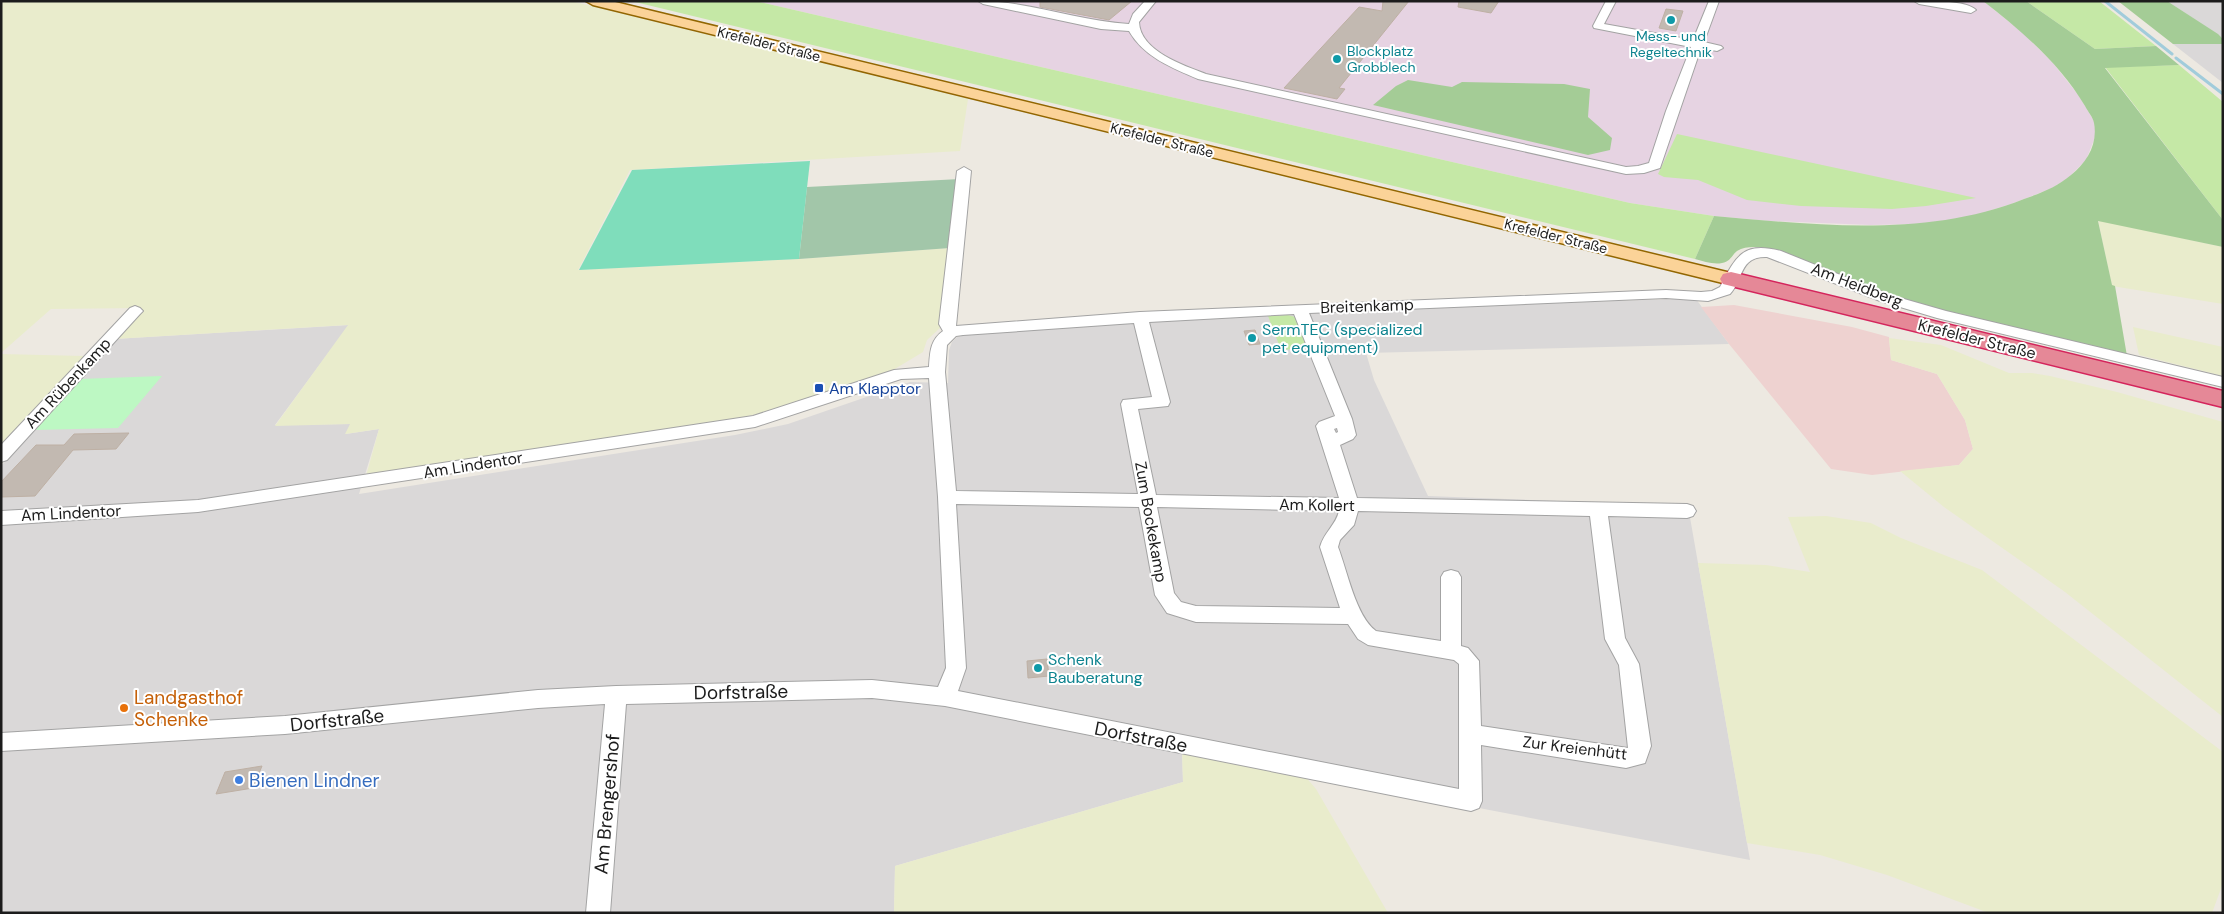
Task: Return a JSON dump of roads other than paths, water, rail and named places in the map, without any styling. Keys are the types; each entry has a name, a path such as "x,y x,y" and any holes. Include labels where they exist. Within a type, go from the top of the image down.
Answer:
{"highway":[{"name":"Krefelder Straße","path":"1732,276 2223,390"},
{"name":"Krefelder Straße","path":"1732,276 2223,399"}],"main road":[{"name":"Krefelder Straße","path":"593,1 1732,276"},
{"name":"Krefelder Straße","path":"613,1 1732,276"}],"street":[{"path":"983,1 1134,28"},
{"path":"1151,1 1139,13 1134,28 1138,39 1152,51 1174,65 1202,77 1589,164 1629,171 1645,170 1654,165 1714,1"},
{"path":"1611,1 1598,26 1717,48"},
{"path":"1919,1 1971,10"},
{"path":"945,698 956,668 947,497 937,372 939,345 943,338 951,332 947,324 964,171"},
{"name":"Am Heidberg","path":"1732,276 1740,262 1750,253 1757,251 1776,254 1885,298 1942,315 2223,382"},
{"name":"Breitenkamp","path":"951,332 1140,317 1300,309 1666,294 1710,296 1722,293 1727,289 1732,276"},
{"path":"1300,309 1344,419 1347,435 1330,443 1350,505 1344,524 1332,537 1329,547 1354,616 1360,629 1368,636 1378,640 1451,651 1461,654 1469,661 1471,734"},
{"name":"Am Rübenkamp","path":"1,456 135,311"},
{"name":"Zum Bockekamp","path":"1140,317 1162,402 1129,404 1148,514 1165,595 1174,608 1196,614 1354,616"},
{"name":"Am Lindentor","path":"1,518 198,506 360,483 755,421 900,374 937,372"},
{"name":"Am Kollert","path":"947,497 1687,511"},
{"name":"Zur Kreienhütt","path":"1471,734 1626,758 1637,756 1640,746 1629,664 1615,639 1598,509"},
{"path":"1451,577 1451,651"},
{"name":"Dorfstraße","path":"1,742 285,725 538,700 616,695 872,689 945,698 1471,801 1471,734"},
{"name":"Am Brengershof","path":"598,913 616,695"}],"waterway":[{"path":"2105,1 2172,54"},
{"path":"2176,58 2223,94"}],"place":[{"name":"Mess- und Regeltechnik","path":"1671,20"},
{"name":"Blockplatz Grobblech","path":"1337,59"},
{"name":"SermTEC (specialized pet equipment)","path":"1252,338"},
{"name":"Am Klapptor","path":"819,388"},
{"name":"Schenk Bauberatung","path":"1038,668"},
{"name":"Landgasthof Schenke","path":"124,708"},
{"name":"Bienen Lindner","path":"239,780"}]}
